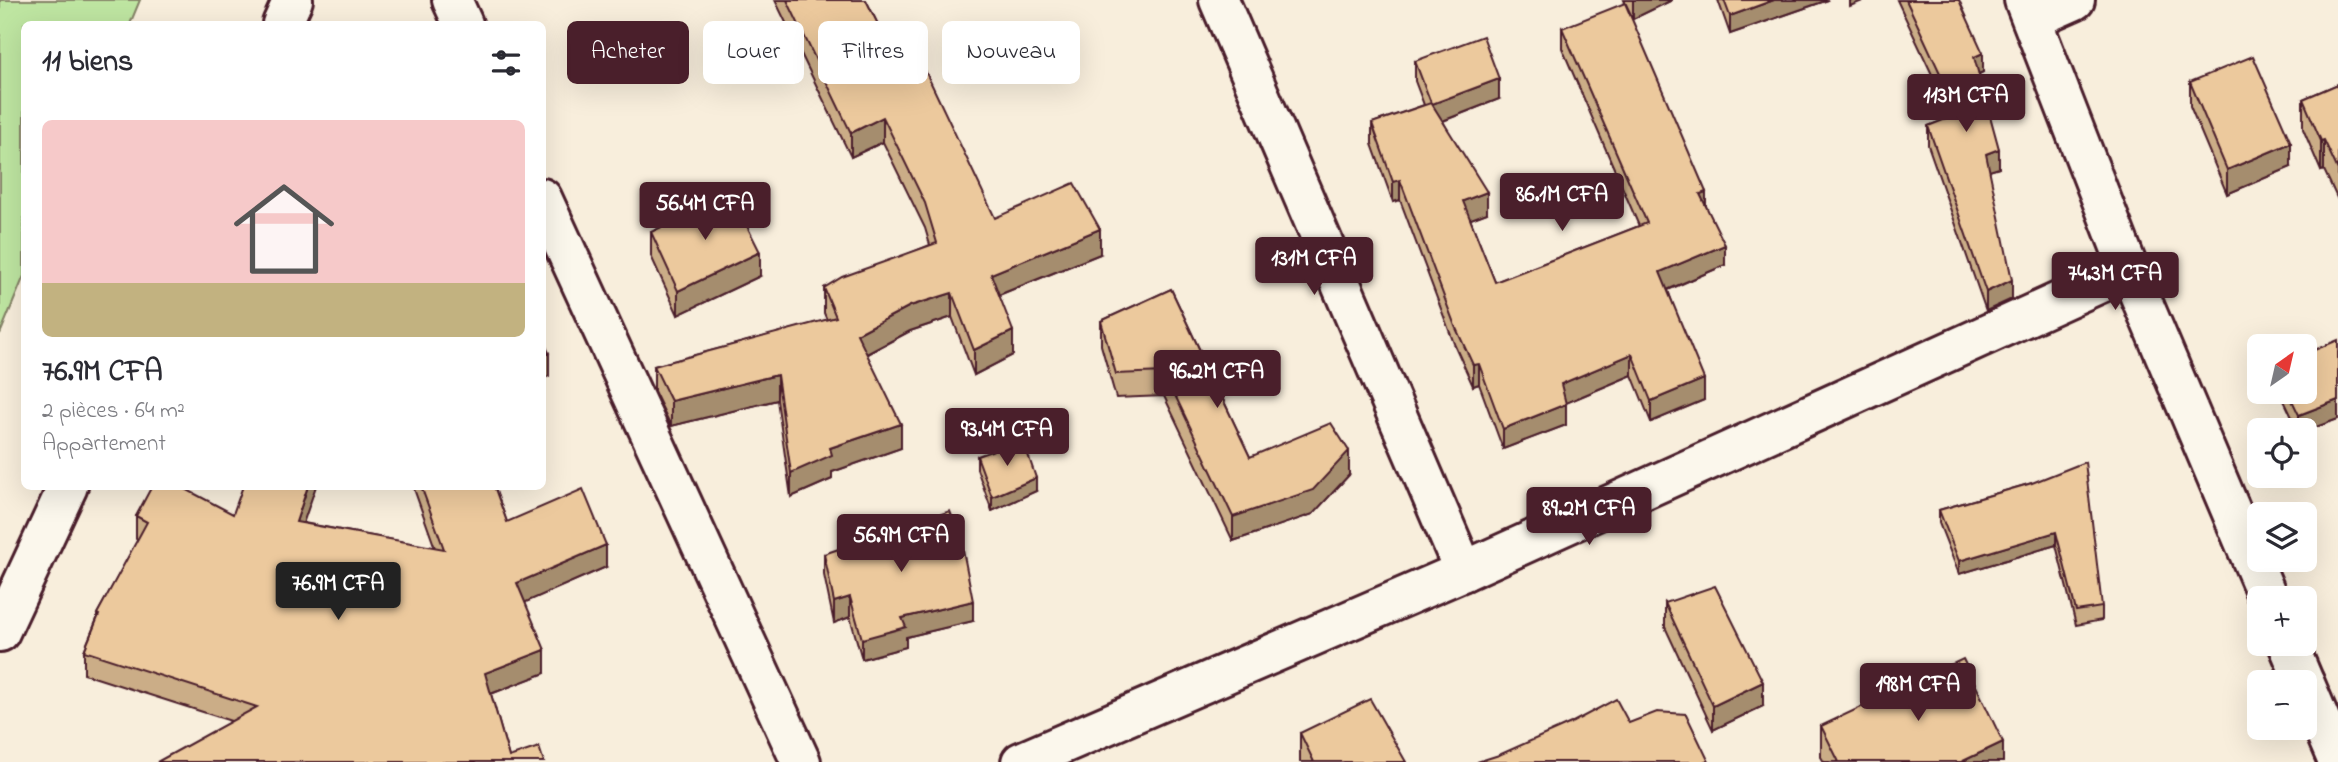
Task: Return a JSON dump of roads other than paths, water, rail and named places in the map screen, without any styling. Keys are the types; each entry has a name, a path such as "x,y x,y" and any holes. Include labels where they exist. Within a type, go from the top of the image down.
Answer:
{"street":[{"path":"283,21 293,0"},
{"path":"452,0 462,21"},
{"path":"1219,0 1464,571"},
{"path":"2075,0 2028,10 2129,270 2263,586"},
{"path":"546,207 801,762"},
{"path":"1021,762 1464,571 2129,270"},
{"path":"0,632 66,490"},
{"path":"2317,713 2338,762"}]}
